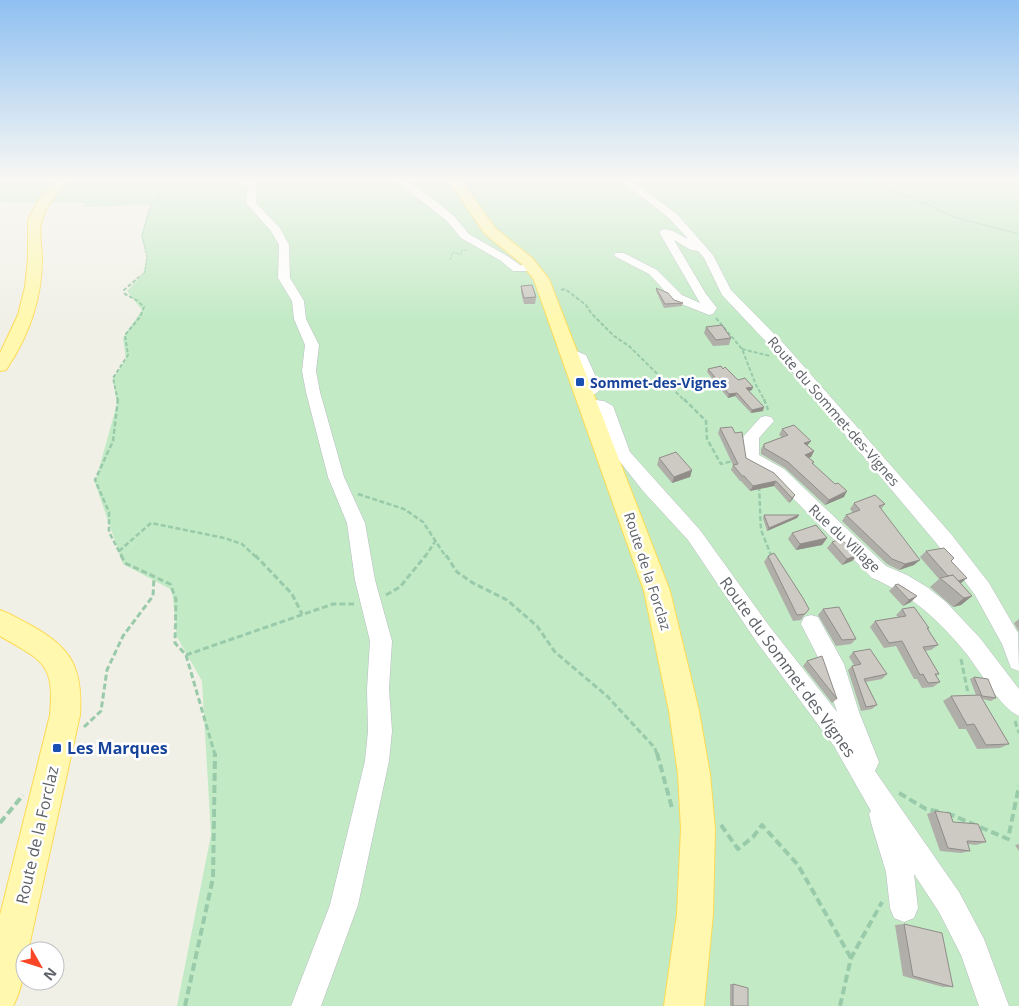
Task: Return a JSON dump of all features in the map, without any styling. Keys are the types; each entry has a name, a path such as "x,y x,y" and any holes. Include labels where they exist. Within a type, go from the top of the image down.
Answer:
{"main road":[{"path":"0,366 17,342 27,314 35,267 35,228"},
{"name":"Route de la Forclaz","path":"488,228 536,273 569,352 657,591 673,655 690,747 697,803 698,848 695,914 684,1006"},
{"name":"Route de la Forclaz","path":"0,622 44,646 55,657 64,673 68,688 57,748 0,992"}],"street":[{"path":"274,228 284,245 283,276 298,301 300,319 312,345 309,371 313,392 341,489 356,523 368,589 381,641 378,682 380,722 378,751 344,905 306,1006"},
{"path":"459,228 465,236 505,259 517,269 536,273"},
{"name":"Route du Sommet-des-Vignes","path":"683,228 709,257 726,292 791,361 944,539 982,589 998,616 1019,661"},
{"path":"708,307 664,232 670,233 709,257"},
{"path":"620,255 653,272 678,298 708,307"},
{"path":"685,297 708,307"},
{"name":"Route du Sommet des Vignes","path":"586,398 608,410 623,454 697,540 763,634 842,738 880,802 949,902 974,949 994,1006"},
{"path":"751,458 751,437 766,421"},
{"name":"Rue du Village","path":"751,458 778,473 879,572 897,578 915,589 955,626 988,663 1019,705"},
{"path":"811,624 833,664 852,726 880,789 880,802 884,823 905,891 894,903"}],"path":[{"path":"144,228 142,236 147,257 145,272 124,290 125,294 138,301 144,307 141,317 126,332 125,339 128,355 113,378 118,398 113,441 95,480 109,512 109,532 125,562 170,584 176,599 175,643 186,655 215,754 213,878 185,1006"},
{"path":"996,228 1019,234"},
{"path":"450,260 453,252 460,255 462,250 471,251 472,240"},
{"path":"536,273 561,290 565,289 586,305 591,314 614,336 629,346 706,421 708,439 721,464 751,458 760,491 761,530 766,546 773,558"},
{"path":"708,307 742,349 756,386 768,406 766,421"},
{"path":"742,349 791,361"},
{"path":"341,489 404,510 423,522 457,572 472,583 507,600 537,626 556,652 606,696 656,748"},
{"path":"119,551 151,523 242,544 292,594 302,614"},
{"path":"186,655 333,604 354,605 356,592 368,589 392,594 406,582 436,540"},
{"path":"57,748 92,721 100,711 107,670 123,636 153,596 154,577"},
{"path":"955,626 954,634 968,693"},
{"path":"880,802 899,793 926,809 953,814 1008,839 1019,786"},
{"path":"715,820 725,830 738,849 753,838 762,826 798,864 851,958"},
{"path":"840,1006 851,958 894,903"}],"green space":[{"path":"144,228 1019,228 1019,1006 177,1006 211,835 202,681 177,637 172,590 123,564 95,483 117,404 113,379 126,359 123,338 142,310 127,291 143,274 147,256 141,236"}],"building":[{"path":"532,285 536,297 524,298 521,286"},
{"path":"656,288 668,293 674,300 683,303 665,304"},
{"path":"722,325 731,338 716,340 706,327"},
{"path":"721,366 723,369 725,367 738,380 745,378 753,387 746,388 764,407 752,410 737,393 729,394 708,369"},
{"path":"794,425 811,441 804,443 814,451 805,455 835,484 838,483 847,491 829,500 788,462 764,448 764,444 788,435 782,429"},
{"path":"732,427 735,433 742,432 746,458 774,473 795,495 792,498 776,481 753,486 742,476 733,465 738,464 720,428"},
{"path":"676,452 692,470 674,477 659,458"},
{"path":"875,495 885,504 879,506 920,560 905,564 892,559 846,515 860,510 854,503"},
{"path":"764,515 799,515 769,528"},
{"path":"816,525 827,538 800,544 792,533"},
{"path":"841,539 858,555 847,559 832,542"},
{"path":"944,548 954,558 951,561 967,578 958,581 953,575 948,576 926,551"},
{"path":"774,553 809,609 805,614 797,615 768,556"},
{"path":"953,575 972,596 964,598 940,578"},
{"path":"898,584 917,596 909,600 895,585"},
{"path":"839,607 856,639 842,640 823,609"},
{"path":"914,607 938,645 923,647 939,674 935,674 940,682 928,683 923,674 920,675 902,641 889,643 875,621 906,616 902,609"},
{"path":"870,649 887,674 864,679 877,705 866,707 852,666 861,664 853,652"},
{"path":"822,656 837,699 807,661"},
{"path":"974,677 988,679 996,698 982,696"},
{"path":"980,695 1009,744 986,745 974,724 967,725 951,696"},
{"path":"935,811 950,813 953,822 978,824 986,842 967,841 970,851 948,848"},
{"path":"904,924 942,933 953,987 913,976"},
{"path":"733,984 748,988 748,1006 733,1006"}],"place":[{"name":"Sommet-des-Vignes","path":"580,382"},
{"name":"Les Marques","path":"57,748"}]}
